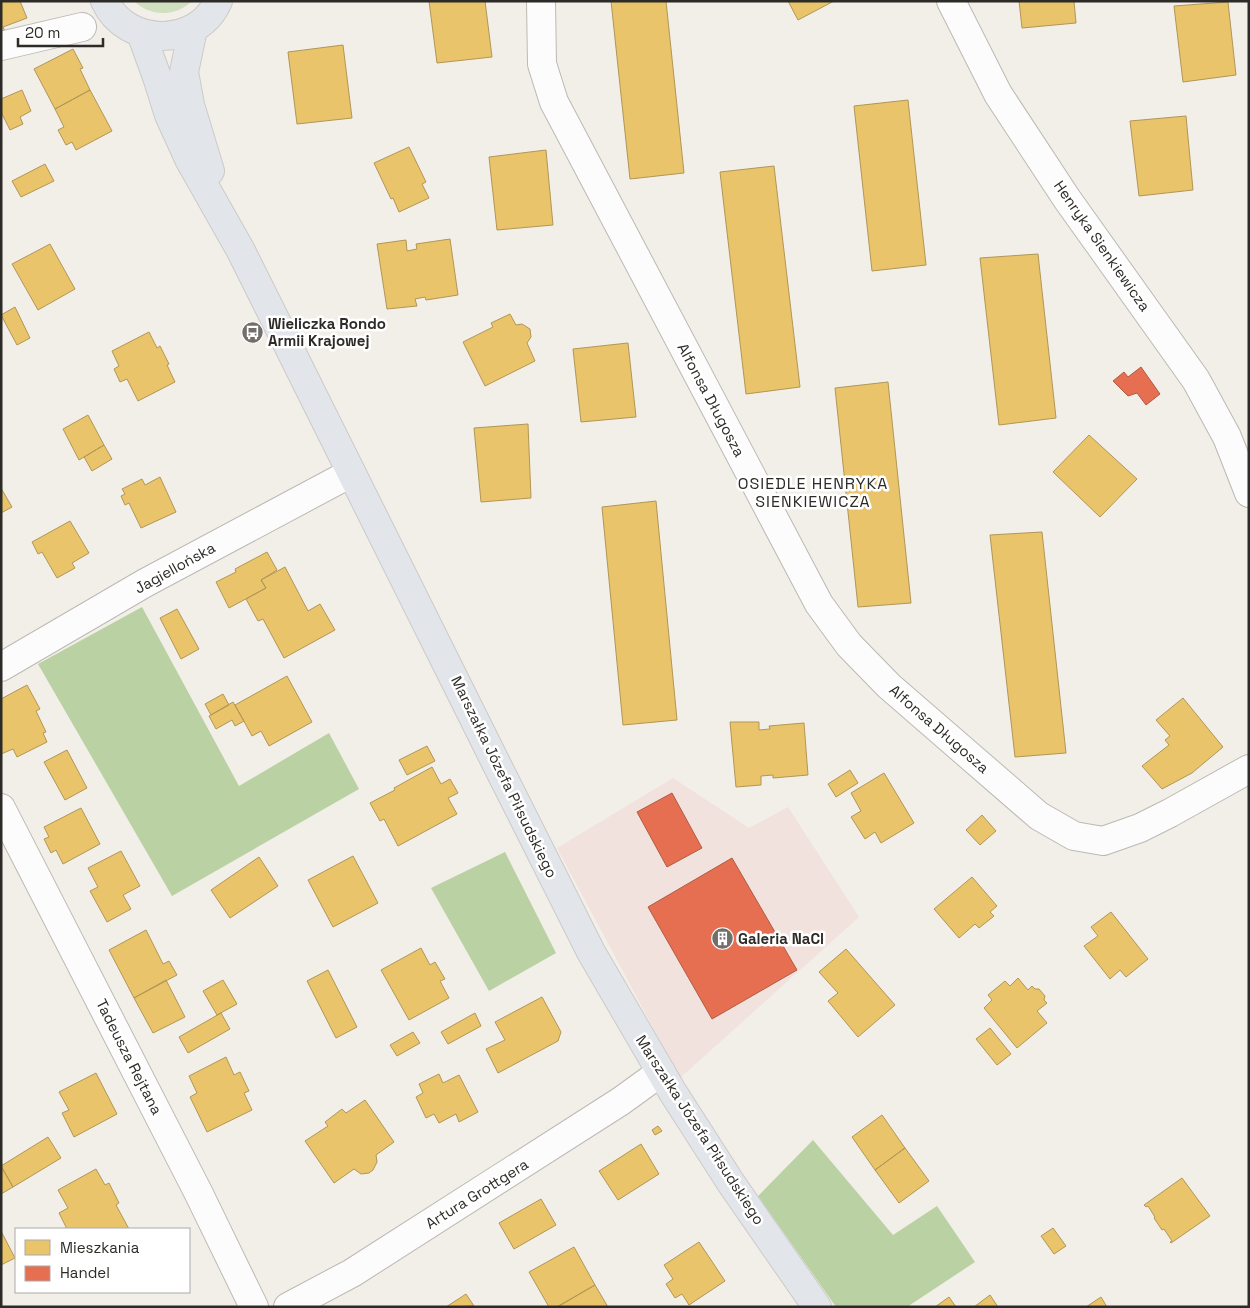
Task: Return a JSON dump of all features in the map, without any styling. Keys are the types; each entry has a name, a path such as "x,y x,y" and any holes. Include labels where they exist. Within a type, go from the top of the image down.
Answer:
{"main road":[{"path":"105,1 109,10 123,24 141,33 158,37 176,35 193,29 206,19 218,1"},
{"name":"Marszałka Józefa Piłsudskiego","path":"193,29 184,72 193,114 227,225"},
{"name":"Marszałka Józefa Piłsudskiego","path":"141,33 174,128 189,159 227,225 581,931 661,1072 731,1182 817,1307"}],"street":[{"name":"Alfonsa Długosza","path":"541,1 542,64 554,102 820,604 849,645 889,686 1039,816 1074,836 1103,840 1140,828 1170,814 1249,769"},
{"name":"Henryka Sienkiewicza","path":"951,1 998,94 1067,199 1196,380 1227,437 1249,493"},
{"path":"1,46 82,28"},
{"name":"Jagiellońska","path":"1,667 145,583 351,472"},
{"name":"Tadeusza Rejtana","path":"1,808 202,1200 254,1307"},
{"name":"Artura Grottgera","path":"288,1307 352,1273 621,1101 661,1072"}],"shaded area":[{"path":"673,778 749,828 788,807 859,917 680,1078 557,848"}],"green space":[{"path":"134,1 192,1 178,10 163,13 148,10"},
{"path":"142,607 239,786 329,733 359,789 172,896 38,664"},
{"path":"505,852 556,953 489,991 431,888"},
{"path":"813,1140 893,1235 937,1206 975,1262 907,1307 836,1307 758,1196"}],"building: Mieszkania":[{"path":"1,1 20,1 27,18 3,27 6,33 1,35"},
{"path":"429,1 485,1 492,57 437,63"},
{"path":"611,1 666,1 684,173 630,179"},
{"path":"788,1 834,1 798,20"},
{"path":"1019,1 1074,1 1076,23 1022,28"},
{"path":"1228,2 1236,75 1183,82 1174,6"},
{"path":"343,45 352,118 297,124 288,52"},
{"path":"73,49 83,68 80,69 90,90 55,109 34,69"},
{"path":"22,90 31,111 20,117 23,124 10,130 1,112 1,99"},
{"path":"90,90 112,131 76,150 72,142 66,145 58,130 64,127 55,109"},
{"path":"908,100 926,265 872,271 854,106"},
{"path":"1186,116 1193,190 1139,196 1130,121"},
{"path":"409,147 426,182 422,184 429,198 399,212 374,163"},
{"path":"546,150 553,225 497,230 489,157"},
{"path":"45,164 54,181 21,197 12,181"},
{"path":"774,166 800,387 746,394 720,172"},
{"path":"450,239 458,295 426,300 425,297 415,299 417,306 387,309 377,244 406,240 407,251 417,249 416,244"},
{"path":"50,244 75,289 38,310 12,264"},
{"path":"1038,254 1056,418 999,425 980,258"},
{"path":"15,307 30,338 17,345 1,315"},
{"path":"510,314 516,325 522,324 530,329 531,337 527,343 535,361 485,386 463,342 493,327 491,323"},
{"path":"149,332 157,348 160,346 175,382 138,401 127,379 120,382 114,369 119,366 112,351"},
{"path":"628,343 636,417 581,422 573,349"},
{"path":"888,382 911,603 858,607 835,388"},
{"path":"88,415 104,445 79,460 63,429"},
{"path":"528,424 531,498 481,502 474,428"},
{"path":"1089,435 1137,479 1100,517 1053,472"},
{"path":"104,445 112,459 92,471 84,457"},
{"path":"160,477 176,512 141,528 129,503 125,505 121,496 125,494 122,489 142,479 145,485"},
{"path":"1,488 12,507 1,513"},
{"path":"656,501 677,720 623,725 602,507"},
{"path":"70,521 89,553 72,563 75,568 57,578 42,552 38,554 32,542"},
{"path":"1042,532 1066,753 1015,757 990,535"},
{"path":"267,552 277,570 261,580 266,588 229,608 216,582 236,572 235,569"},
{"path":"285,567 308,611 320,604 335,630 284,658 263,619 258,621 246,599 266,588 261,580"},
{"path":"177,609 199,649 181,659 160,618"},
{"path":"287,676 312,722 269,746 261,731 252,736 235,705"},
{"path":"27,685 40,709 36,711 46,732 43,733 47,742 17,757 13,749 1,754 1,699"},
{"path":"223,694 229,705 211,715 205,704"},
{"path":"1183,698 1223,747 1192,773 1162,789 1142,766 1169,745 1165,740 1170,736 1156,720"},
{"path":"233,702 244,721 235,726 232,720 216,729 209,716"},
{"path":"730,722 759,722 759,730 770,729 769,726 804,723 808,775 773,778 773,775 761,776 761,785 736,787"},
{"path":"427,746 435,761 407,775 399,760"},
{"path":"67,750 87,788 65,800 44,762"},
{"path":"432,767 441,784 450,779 458,793 448,798 457,814 398,846 384,819 380,821 370,803"},
{"path":"850,770 858,783 836,797 828,784"},
{"path":"884,773 914,823 881,843 875,832 865,839 851,817 861,811 851,793"},
{"path":"81,808 100,844 63,864 56,850 51,853 44,839 49,837 44,827"},
{"path":"982,815 996,831 980,845 966,830"},
{"path":"121,851 140,886 123,895 131,909 107,922 90,891 98,887 88,868"},
{"path":"353,856 378,903 333,927 308,880"},
{"path":"259,857 278,886 230,918 211,890"},
{"path":"972,877 997,906 990,912 994,916 979,928 975,924 959,938 934,909"},
{"path":"1111,912 1148,959 1126,977 1120,970 1110,979 1084,946 1098,936 1091,927"},
{"path":"146,930 163,964 169,961 177,975 134,998 109,950"},
{"path":"421,948 430,965 435,962 445,979 440,981 449,998 409,1020 381,970"},
{"path":"846,949 895,1005 858,1037 828,1001 838,993 819,972"},
{"path":"328,970 357,1027 336,1038 307,981"},
{"path":"1018,978 1028,990 1032,986 1035,989 1039,989 1045,996 1044,1000 1047,1003 1037,1011 1047,1023 1017,1048 984,1008 992,1000 988,995 1005,981 1010,986"},
{"path":"166,980 185,1017 153,1033 134,998"},
{"path":"223,980 237,1004 217,1015 203,991"},
{"path":"542,997 561,1032 558,1041 498,1073 486,1049 505,1040 495,1022"},
{"path":"221,1013 230,1029 188,1053 179,1037"},
{"path":"475,1013 481,1026 448,1044 441,1032"},
{"path":"990,1028 1011,1054 997,1065 976,1039"},
{"path":"413,1032 420,1043 397,1056 390,1045"},
{"path":"226,1057 234,1075 240,1072 249,1091 244,1093 252,1110 207,1132 190,1097 197,1093 189,1076"},
{"path":"96,1073 117,1114 74,1137 62,1113 69,1110 59,1092"},
{"path":"439,1074 443,1083 459,1075 478,1112 459,1122 456,1114 439,1123 434,1114 426,1118 416,1097 423,1093 419,1084"},
{"path":"365,1100 394,1142 376,1155 377,1162 369,1173 361,1174 354,1169 334,1183 305,1141 328,1126 325,1122 342,1109 346,1113"},
{"path":"882,1115 905,1148 875,1170 852,1137"},
{"path":"658,1126 662,1131 655,1135 652,1130"},
{"path":"48,1137 61,1158 13,1187 1,1166"},
{"path":"641,1144 659,1174 618,1200 599,1171"},
{"path":"905,1148 929,1181 899,1203 875,1170"},
{"path":"1,1166 13,1187 1,1194"},
{"path":"96,1169 105,1185 109,1183 119,1203 116,1205 128,1228 66,1228 59,1213 68,1208 58,1190"},
{"path":"1182,1178 1210,1216 1171,1243 1172,1241 1164,1229 1162,1230 1148,1206 1144,1205"},
{"path":"541,1199 556,1225 514,1249 499,1223"},
{"path":"1053,1228 1066,1246 1054,1254 1041,1236"},
{"path":"1,1231 15,1258 1,1265"},
{"path":"699,1242 725,1281 689,1305 682,1294 675,1298 666,1284 673,1279 664,1265"},
{"path":"574,1247 595,1285 557,1307 549,1307 529,1272"},
{"path":"595,1285 608,1307 557,1307"},
{"path":"466,1294 474,1306 446,1307"},
{"path":"990,1295 998,1307 974,1307"},
{"path":"949,1297 956,1307 935,1307"},
{"path":"1101,1297 1107,1307 1086,1307"}],"building: Handel":[{"path":"1141,367 1160,394 1146,405 1137,393 1128,396 1113,381 1124,372 1128,377"},
{"path":"672,793 702,848 667,867 637,812"},
{"name":"Galeria NaCl","path":"732,858 797,970 712,1019 648,907"}],"place":[{"name":"Wieliczka Rondo Armii Krajowej","path":"252,333"},
{"name":"Galeria NaCl","path":"722,939"}],"district":[{"name":"OSIEDLE HENRYKA SIENKIEWICZA","path":"813,492"}]}
